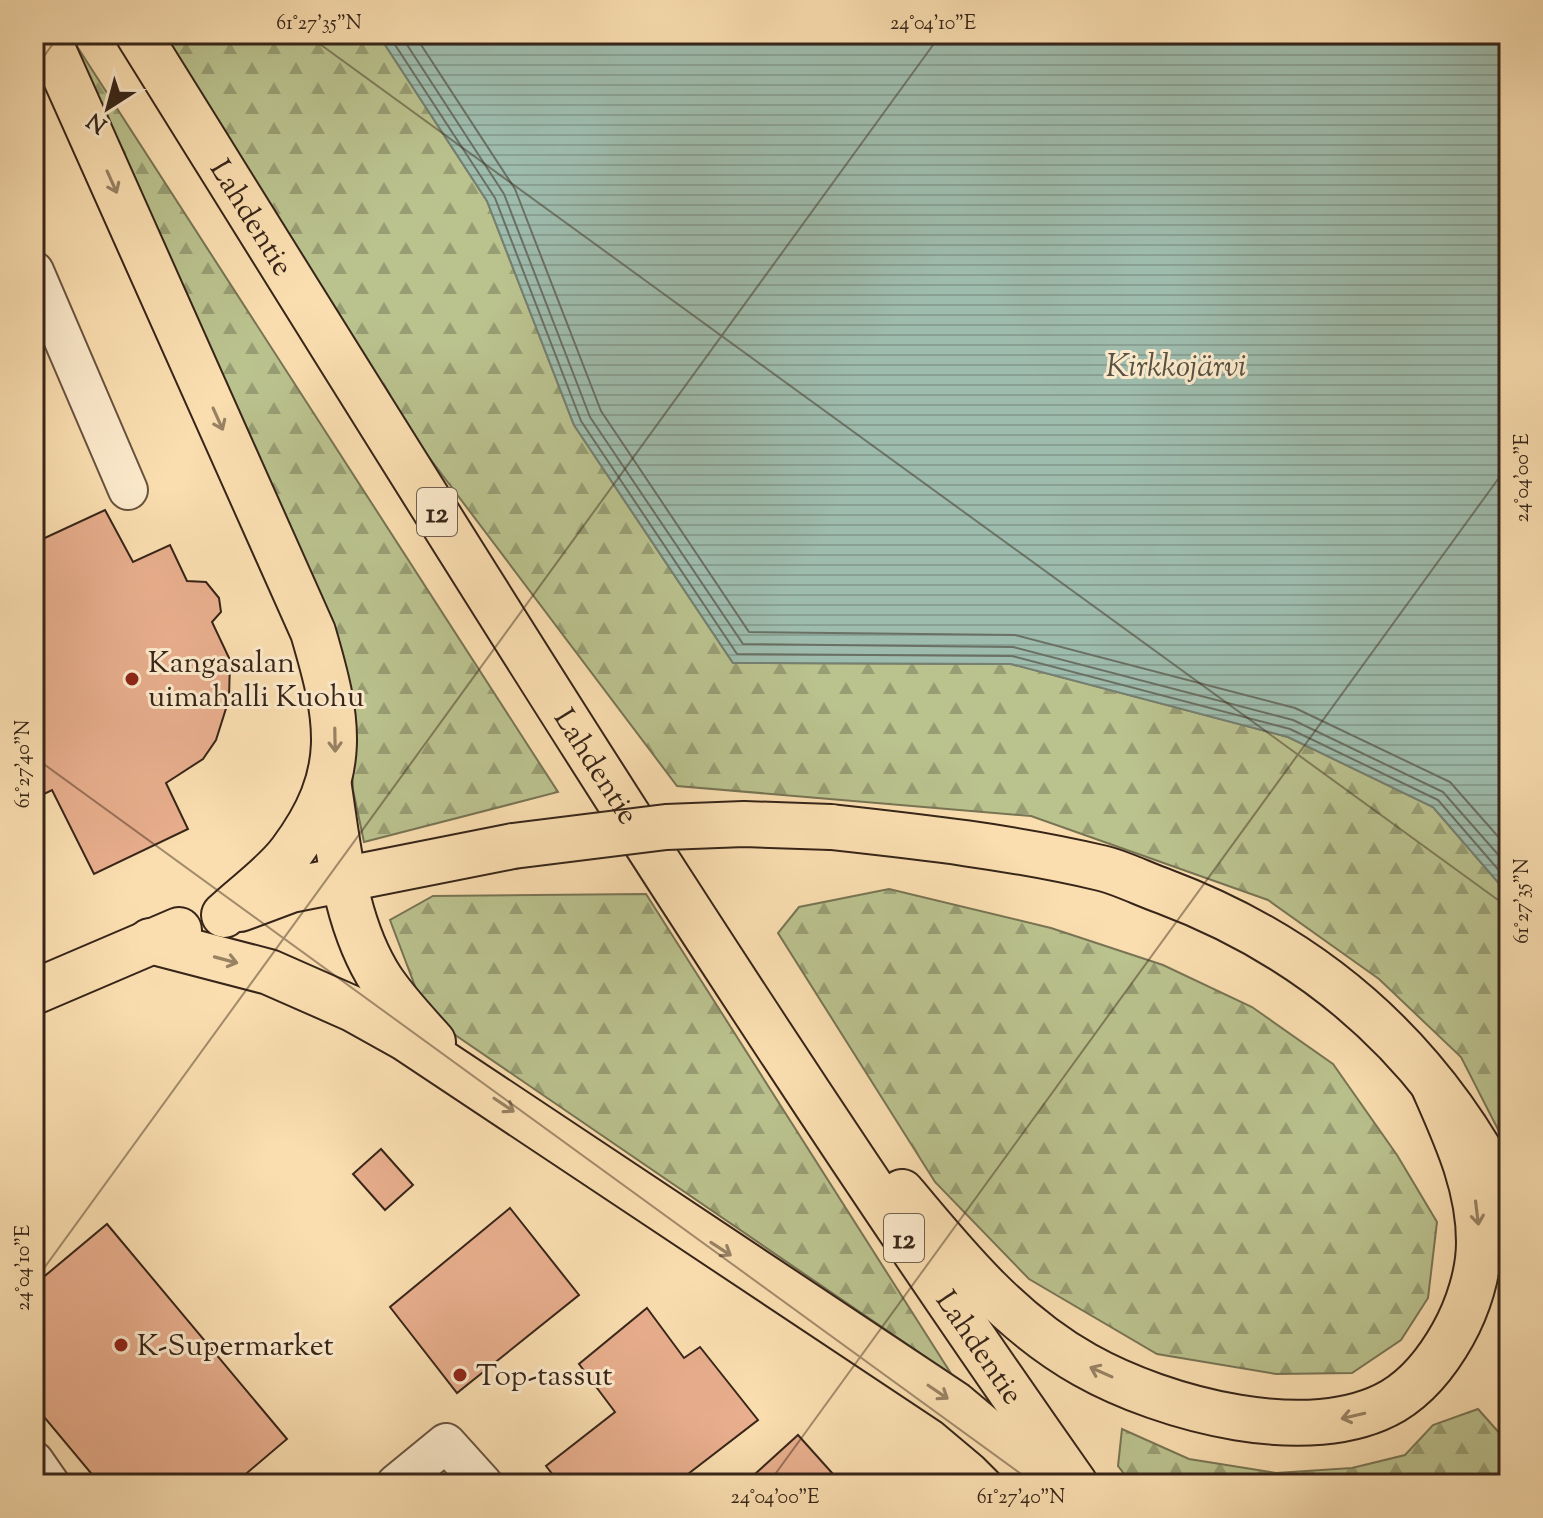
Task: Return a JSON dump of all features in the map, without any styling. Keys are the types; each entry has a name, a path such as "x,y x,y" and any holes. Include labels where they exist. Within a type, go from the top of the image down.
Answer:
{"highway":[{"path":"46,34 313,632 334,710 336,750 329,787 291,853 224,915"},
{"name":"Lahdentie","path":"138,34 378,420 916,1257 1075,1484"},
{"path":"329,787 343,880 362,941 381,979 466,1080"},
{"path":"34,992 150,941 291,890 513,846 666,827 744,824 831,827 966,841 1104,869 1222,915 1313,967 1380,1023 1434,1087 1466,1128 1509,1204"},
{"path":"150,941 269,972 353,1009 466,1080 955,1404 999,1441 1042,1484"},
{"path":"742,987 961,1263 1028,1327 1086,1366 1142,1391 1238,1416 1296,1424 1366,1412 1393,1401 1413,1385 1446,1347 1470,1295 1479,1243 1471,1179 1434,1087"}],"street":[{"path":"34,271 128,490"},
{"path":"396,1484 446,1443 483,1484"},
{"path":"34,1461 50,1484"}],"green space":[{"path":"69,34 558,792 364,842 353,790 349,689"},
{"path":"153,34 378,34 487,201 574,425 733,663 1011,664 1288,737 1433,807 1509,895 1509,1151 1461,1057 1379,979 1268,900 1031,816 677,786 391,407"},
{"path":"889,889 1051,928 1163,965 1252,1007 1333,1064 1397,1155 1437,1222 1428,1298 1401,1340 1352,1373 1276,1374 1157,1354 1029,1279 935,1182 778,933 799,907"},
{"path":"646,894 952,1375 426,1015 390,920 433,896"},
{"path":"1478,1409 1502,1436 1502,1484 1132,1484 1118,1466 1122,1429 1189,1459 1276,1473 1352,1468 1405,1455 1433,1425"}],"water":[{"name":"Kirkkojärvi","path":"378,34 1509,34 1509,895 1433,807 1288,737 1011,664 733,663 574,425 487,201"}],"building":[{"name":"Kangasalan uimahalli Kuohu","path":"105,510 133,562 170,545 187,581 206,582 219,598 221,612 212,622 230,660 229,699 216,740 203,759 166,783 188,829 94,874 52,790 34,799 34,543"},
{"path":"381,1149 413,1185 385,1210 353,1174"},
{"path":"510,1208 579,1295 457,1393 390,1307"},
{"name":"K-Supermarket","path":"107,1224 287,1439 241,1478 246,1484 100,1484 34,1405 34,1285"},
{"path":"647,1308 684,1358 700,1347 758,1420 675,1484 560,1484 546,1466 615,1412 579,1364"},
{"path":"798,1435 842,1484 744,1484"}],"place":[{"name":"Kangasalan uimahalli Kuohu","path":"132,679"},
{"name":"K-Supermarket","path":"121,1345"},
{"name":"Top-tassut","path":"460,1375"}]}
